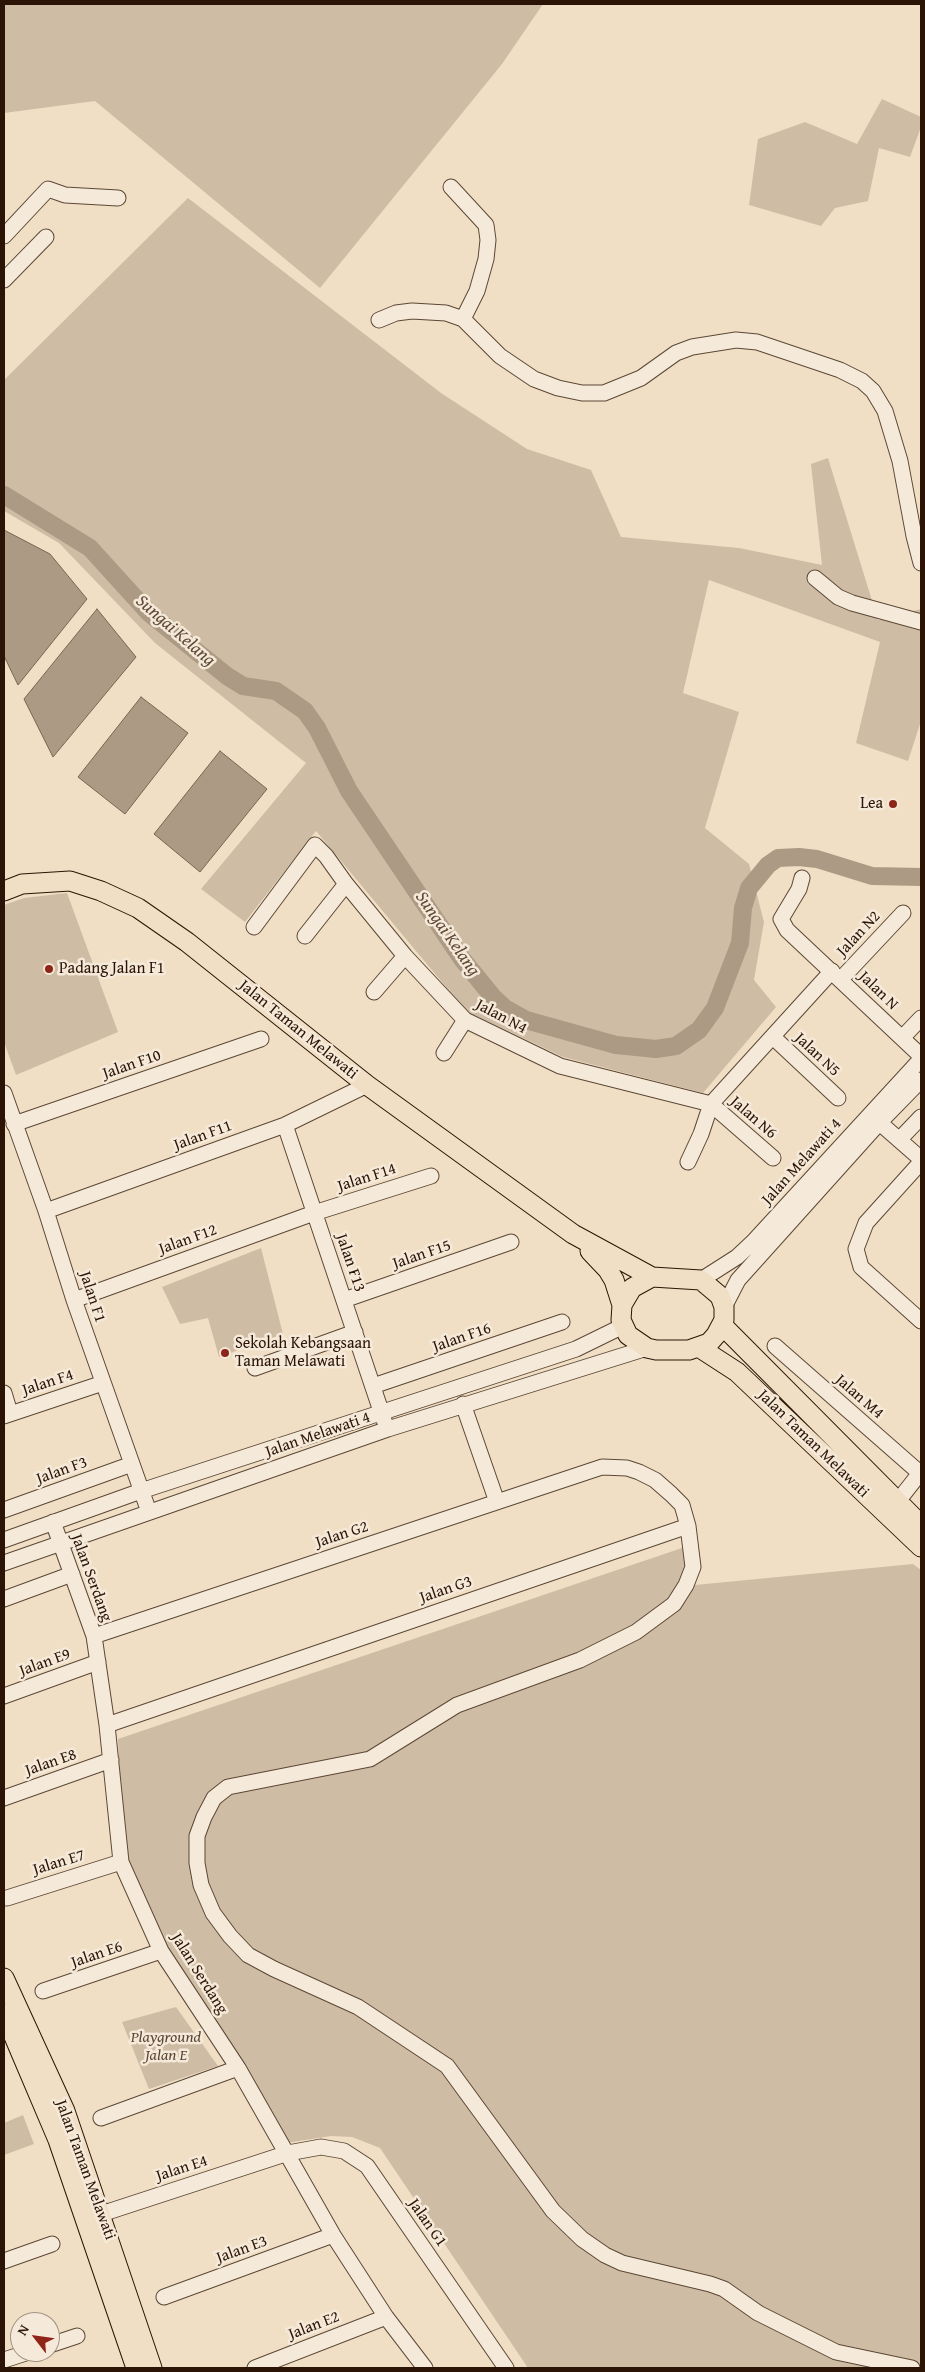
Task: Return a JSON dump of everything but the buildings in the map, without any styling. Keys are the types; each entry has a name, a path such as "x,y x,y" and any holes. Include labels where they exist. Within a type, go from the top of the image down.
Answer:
{"main road":[{"name":"Jalan Taman Melawati","path":"4,891 22,884 70,880 101,891 138,908 187,942 367,1085 573,1234 652,1278"},
{"name":"Jalan Taman Melawati","path":"573,1234 608,1270 614,1280 622,1305"},
{"path":"652,1278 701,1280 720,1296 724,1306 722,1326 713,1339 700,1348 689,1350 647,1348 628,1335 621,1320 622,1305 632,1288 652,1278"},
{"name":"Jalan Taman Melawati","path":"722,1326 893,1509 921,1547"},
{"name":"Jalan Taman Melawati","path":"700,1348 736,1372 893,1509 921,1525"},
{"name":"Jalan Taman Melawati","path":"4,1978 65,2111 136,2368"},
{"name":"Jalan Taman Melawati","path":"4,2013 58,2140 93,2216 152,2368"}],"street":[{"path":"451,187 486,225 488,240 486,259 477,291 463,319"},
{"path":"4,236 48,188 65,195 118,198"},
{"path":"4,280 46,237"},
{"path":"379,320 412,311 446,313 463,319 500,356 534,379 558,388 582,393 604,393 641,378 676,353 692,346 736,340 757,342 840,370 862,381 873,391 885,411 900,461 914,536 920,556"},
{"path":"908,502 921,512"},
{"path":"914,536 916,527 921,522"},
{"path":"815,578 838,597 852,603 921,622"},
{"name":"Jalan N4","path":"254,927 315,845 326,856 346,884 405,956 465,1020 560,1066 711,1104"},
{"name":"Jalan N","path":"802,878 782,919 787,930 921,1057"},
{"path":"306,936 346,884"},
{"name":"Jalan N2","path":"836,975 903,913"},
{"path":"374,992 405,956"},
{"path":"688,1162 701,1134 711,1104 773,1037 836,975"},
{"path":"902,1038 921,1018"},
{"path":"444,1053 465,1020"},
{"name":"Jalan N5","path":"773,1037 838,1098"},
{"name":"Jalan F10","path":"14,1124 261,1039"},
{"name":"Jalan Melawati 4","path":"724,1306 738,1280 875,1119 921,1057"},
{"name":"Jalan Melawati 4","path":"701,1280 737,1257 875,1119 921,1080"},
{"name":"Jalan F11","path":"46,1211 284,1125 367,1085"},
{"name":"Jalan F1","path":"4,1093 46,1211 74,1300 149,1512"},
{"name":"Jalan N6","path":"711,1104 773,1158"},
{"path":"899,1140 921,1116"},
{"path":"875,1119 921,1161 866,1223 856,1249 862,1267 921,1321"},
{"name":"Jalan F13","path":"284,1125 388,1429"},
{"name":"Jalan F14","path":"314,1213 431,1176"},
{"name":"Jalan F12","path":"74,1300 314,1213"},
{"name":"Jalan F15","path":"344,1300 511,1242"},
{"name":"Jalan F16","path":"373,1386 562,1322"},
{"name":"Jalan Melawati 4","path":"4,1540 141,1491 576,1349 623,1326"},
{"path":"254,1368 354,1332"},
{"name":"Jalan M4","path":"775,1346 921,1474"},
{"name":"Jalan Melawati 4","path":"4,1563 388,1429 647,1348"},
{"name":"Jalan F4","path":"7,1414 103,1383"},
{"path":"4,1393 7,1414"},
{"path":"463,1404 497,1502"},
{"name":"Jalan F3","path":"4,1510 132,1464"},
{"name":"Jalan G2","path":"94,1636 602,1467 627,1468 655,1480 682,1505 688,1526"},
{"path":"893,1509 921,1474"},
{"name":"Jalan Serdang","path":"53,1522 94,1636 107,1725 121,1862 161,1952 238,2068 333,2235 386,2317 425,2368"},
{"path":"688,1526 693,1567 686,1585 674,1604 636,1632 580,1660 457,1705 370,1758 228,1787 214,1798 204,1816 197,1836 196,1862 201,1885 213,1912 230,1936 248,1956 358,2007 447,2066 553,2211 590,2244 622,2263 724,2289 758,2313 836,2352 912,2368"},
{"name":"Jalan G3","path":"107,1725 688,1526"},
{"path":"4,1599 72,1574"},
{"name":"Jalan E9","path":"4,1696 98,1662"},
{"name":"Jalan E8","path":"4,1798 110,1760"},
{"name":"Jalan E7","path":"7,1898 121,1862"},
{"name":"Jalan E6","path":"43,1991 161,1952"},
{"path":"101,2118 238,2068"},
{"name":"Jalan G1","path":"288,2154 321,2147 344,2151 367,2166 506,2368"},
{"name":"Jalan E4","path":"93,2216 288,2154"},
{"name":"Jalan E3","path":"164,2297 333,2235"},
{"path":"4,2261 52,2244"},
{"name":"Jalan E2","path":"255,2368 386,2317"},
{"path":"60,2342 77,2336"}],"green space":[{"path":"4,4 543,4 502,64 320,288 95,101 4,113"},
{"path":"882,99 921,117 921,127 910,157 879,148 868,201 835,208 821,226 749,205 758,139 805,122 857,144"},
{"path":"188,198 441,393 527,449 591,470 621,537 739,548 822,565 811,464 828,458 878,620 921,609 921,721 908,761 856,743 880,642 709,580 683,693 739,712 705,828 749,864 764,922 754,980 776,1007 703,1093 563,1057 466,1011 316,831 245,922 201,889 306,763 155,643 59,543 4,511 4,380"},
{"name":"Padang Jalan F1","path":"67,893 118,1032 16,1075 4,1042 4,905 24,898"},
{"path":"261,1248 283,1334 219,1357 208,1318 180,1324 162,1287"},
{"path":"682,1548 695,1585 913,1564 921,1570 921,2368 528,2368 380,2148 352,2137 331,2136 286,2143 160,1948 124,1867 118,1739"},
{"name":"Playground Jalan E","path":"176,2007 218,2066 149,2089 122,2022"},
{"path":"23,2115 34,2144 4,2155 4,2123"}],"shaded area":[{"path":"4,530 50,554 87,599 18,685 4,656"},
{"path":"97,609 136,657 53,757 24,699"},
{"path":"141,697 188,733 125,814 78,777"},
{"path":"220,751 267,789 200,872 154,834"}],"waterway":[{"name":"Sungai Kelang","path":"4,495 90,548 149,613 227,676 243,686 276,691 305,711 317,728 349,791 462,959 493,997 506,1009 526,1020 616,1045 656,1049 676,1046 699,1030 715,1008 740,943 743,908 749,888 768,865 778,858 799,857 817,859 872,876 921,877"}],"place":[{"name":"Lea","path":"893,804"},
{"name":"Padang Jalan F1","path":"49,969"},
{"name":"Sekolah Kebangsaan Taman Melawati","path":"225,1353"}]}
